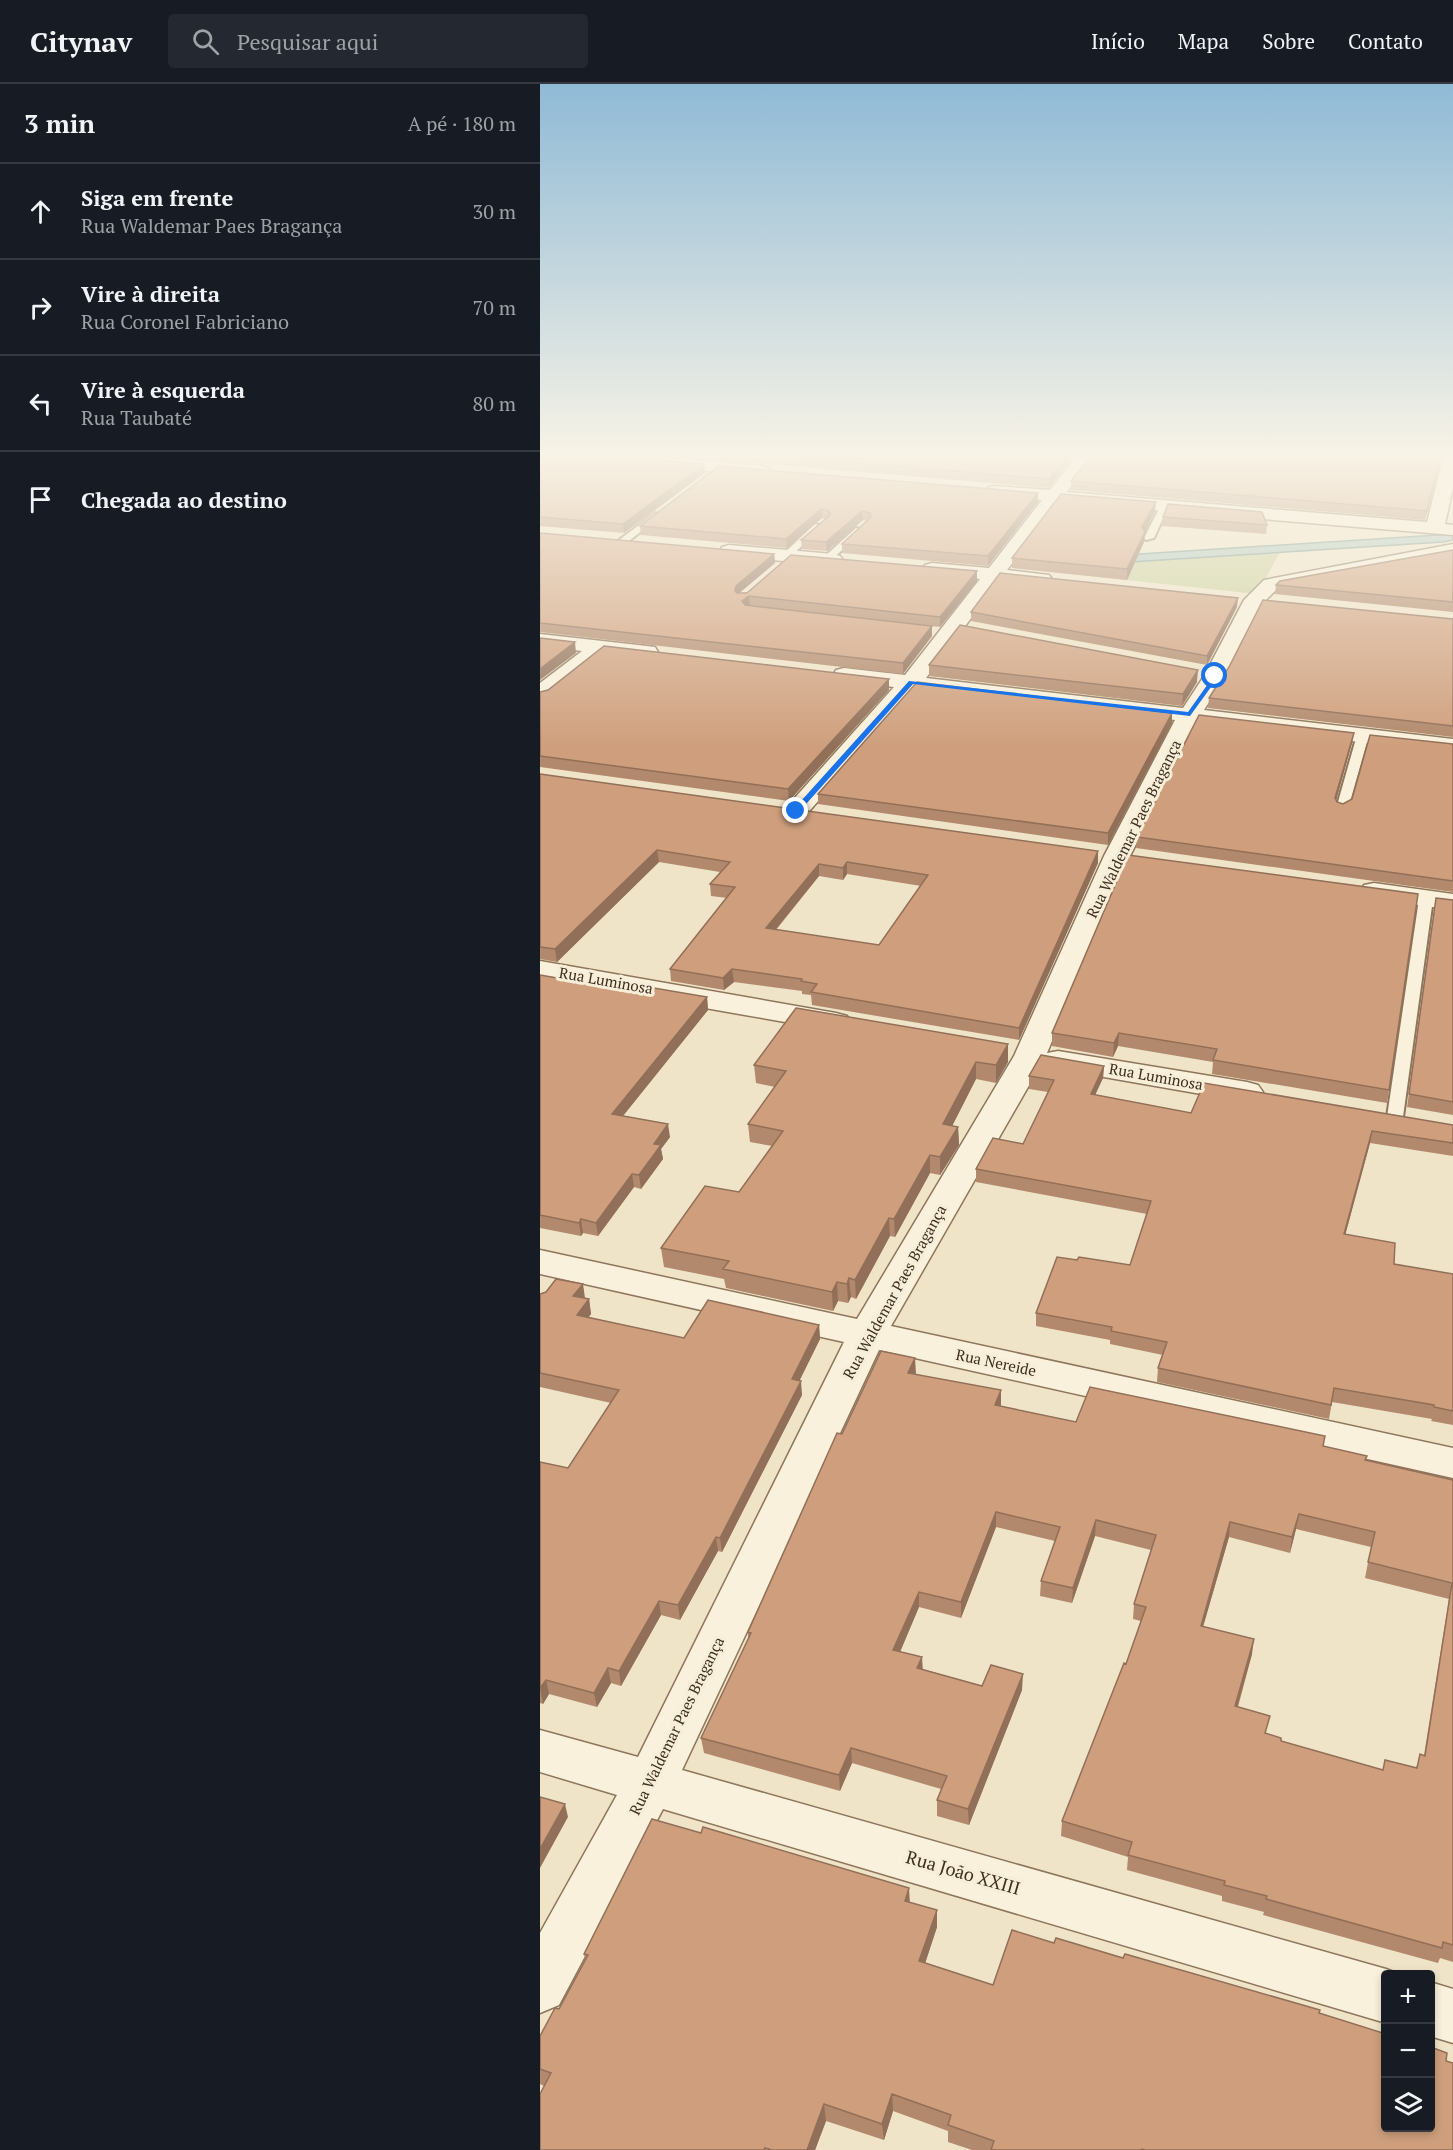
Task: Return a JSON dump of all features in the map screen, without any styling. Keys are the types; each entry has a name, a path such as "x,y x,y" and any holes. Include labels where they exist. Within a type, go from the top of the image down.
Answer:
{"street":[{"path":"751,554 787,559 850,562"},
{"path":"831,816 784,809 911,682 945,631 1008,554"},
{"name":"Rua Waldemar Paes Bragança","path":"540,1986 651,1782 867,1335 1190,714 1204,674 1254,600 1272,584 1285,579 1427,554"},
{"path":"910,567 1064,582"},
{"path":"945,631 975,631"},
{"path":"540,640 670,655"},
{"path":"540,694 601,647"},
{"path":"819,672 1453,746"},
{"path":"1346,888 1453,902"},
{"name":"Rua Luminosa","path":"540,970 867,1027"},
{"name":"Rua Luminosa","path":"1013,1053 1277,1097"},
{"name":"Rua Nereide","path":"553,1272 867,1335 1453,1463"},
{"name":"Rua João XXIII","path":"540,1751 1381,1995"},
{"path":"1435,2010 1453,2016"}],"lane":[{"path":"787,559 792,554"},
{"path":"826,560 832,554"},
{"path":"1342,809 1363,735"},
{"path":"1395,1117 1426,899"}],"green space":[{"path":"1244,554 1279,554 1257,594 1024,569"}],"water":[{"path":"1134,554 1249,554 1083,565 1078,558"}],"building":[{"path":"540,554 774,554 736,586 737,593 747,593 791,555 977,571 940,617 749,596 742,601 745,605 932,626 903,663 540,623"},
{"path":"1015,554 1134,554 1127,569 1012,558"},
{"path":"1428,554 1453,554 1453,602 1276,585 1280,581"},
{"path":"1000,573 1238,598 1207,656 971,612"},
{"path":"1263,600 1453,619 1453,726 1209,698 1229,667"},
{"path":"960,625 1198,670 1183,694 929,665"},
{"path":"540,638 575,642 540,669"},
{"path":"604,646 889,679 788,789 540,756 540,692 548,690"},
{"path":"917,682 1172,713 1108,833 818,794"},
{"path":"1199,715 1354,733 1335,798 1337,802 1343,804 1352,799 1370,735 1453,744 1453,881 1137,837"},
{"path":"540,774 1098,851 1019,1028 811,992 817,984 801,981 802,979 732,969 723,978 670,969 735,887 710,884 730,862 657,850 555,949 540,947","holes":["847,862 928,875 879,945 766,928 819,864 843,868"]},
{"path":"1128,855 1418,894 1389,1090 1213,1060 1217,1049 1119,1033 1114,1043 1052,1033"},
{"path":"1436,898 1453,900 1453,1102 1409,1094"},
{"path":"540,975 649,994 654,988 707,997 612,1114 668,1124 654,1144 661,1145 639,1175 632,1174 596,1223 581,1219 579,1223 540,1215"},
{"path":"796,1008 1008,1044 996,1065 976,1062 943,1124 958,1127 940,1157 930,1155 894,1219 889,1218 855,1280 849,1278 847,1284 837,1282 832,1292 723,1269 729,1261 661,1248 705,1186 739,1192 783,1131 748,1124 786,1071 754,1065"},
{"path":"1041,1055 1104,1066 1091,1094 1191,1113 1204,1083 1453,1125 1453,1143 1372,1131 1344,1234 1395,1243 1394,1264 1453,1274 1453,1411 1434,1407 1434,1405 1334,1388 1331,1405 1158,1368 1167,1342 1111,1331 1112,1327 1036,1313 1057,1257 1077,1260 1079,1257 1130,1265 1151,1201 976,1169 993,1138 1023,1144 1054,1080 1029,1076"},
{"path":"556,1279 583,1284 573,1296 589,1299 577,1315 684,1338 708,1300 819,1325 792,1379 801,1381 720,1538 716,1537 678,1605 659,1601 619,1671 608,1668 594,1693 546,1680 540,1688 540,1462 568,1468 619,1390 540,1373 540,1294 546,1292"},
{"path":"881,1351 915,1358 908,1373 1001,1390 995,1405 1076,1422 1090,1387 1325,1436 1323,1446 1367,1456 1365,1460 1453,1480 1453,1945 1443,1942 1442,1948 1266,1899 1267,1896 1224,1885 1225,1881 1128,1855 1132,1842 1062,1821 1124,1663 1126,1664 1146,1607 1134,1604 1156,1535 1096,1520 1073,1588 1041,1581 1060,1527 996,1512 961,1602 919,1592 893,1650 922,1657 917,1668 982,1686 991,1665 1023,1674 968,1809 937,1800 947,1776 851,1748 839,1775 701,1738 751,1633 748,1632 837,1433 842,1434","holes":["1299,1514 1375,1532 1368,1562 1452,1583 1425,1756 1420,1754 1417,1768 1385,1760 1383,1770 1281,1741 1281,1738 1265,1733 1270,1716 1235,1706 1254,1639 1201,1626 1230,1522 1292,1537"]},
{"path":"540,1797 565,1804 540,1849"},
{"path":"652,1819 701,1833 703,1827 909,1888 905,1901 937,1910 919,1961 993,1985 1012,1930 1054,1943 1056,1938 1123,1958 1125,1954 1320,2010 1319,2013 1381,2032 1381,2132 1435,2132 1435,2048 1447,2053 1446,2061 1453,2063 1453,2150 991,2150 994,2141 948,2125 951,2115 892,2094 882,2124 824,2104 807,2150 765,2148 764,2150 540,2150 540,2094 551,2073 540,2069 540,2036 555,2008 559,2009 588,1955 584,1954"}],"route":[{"path":"796,811 911,682 1190,714 1215,676"}]}
